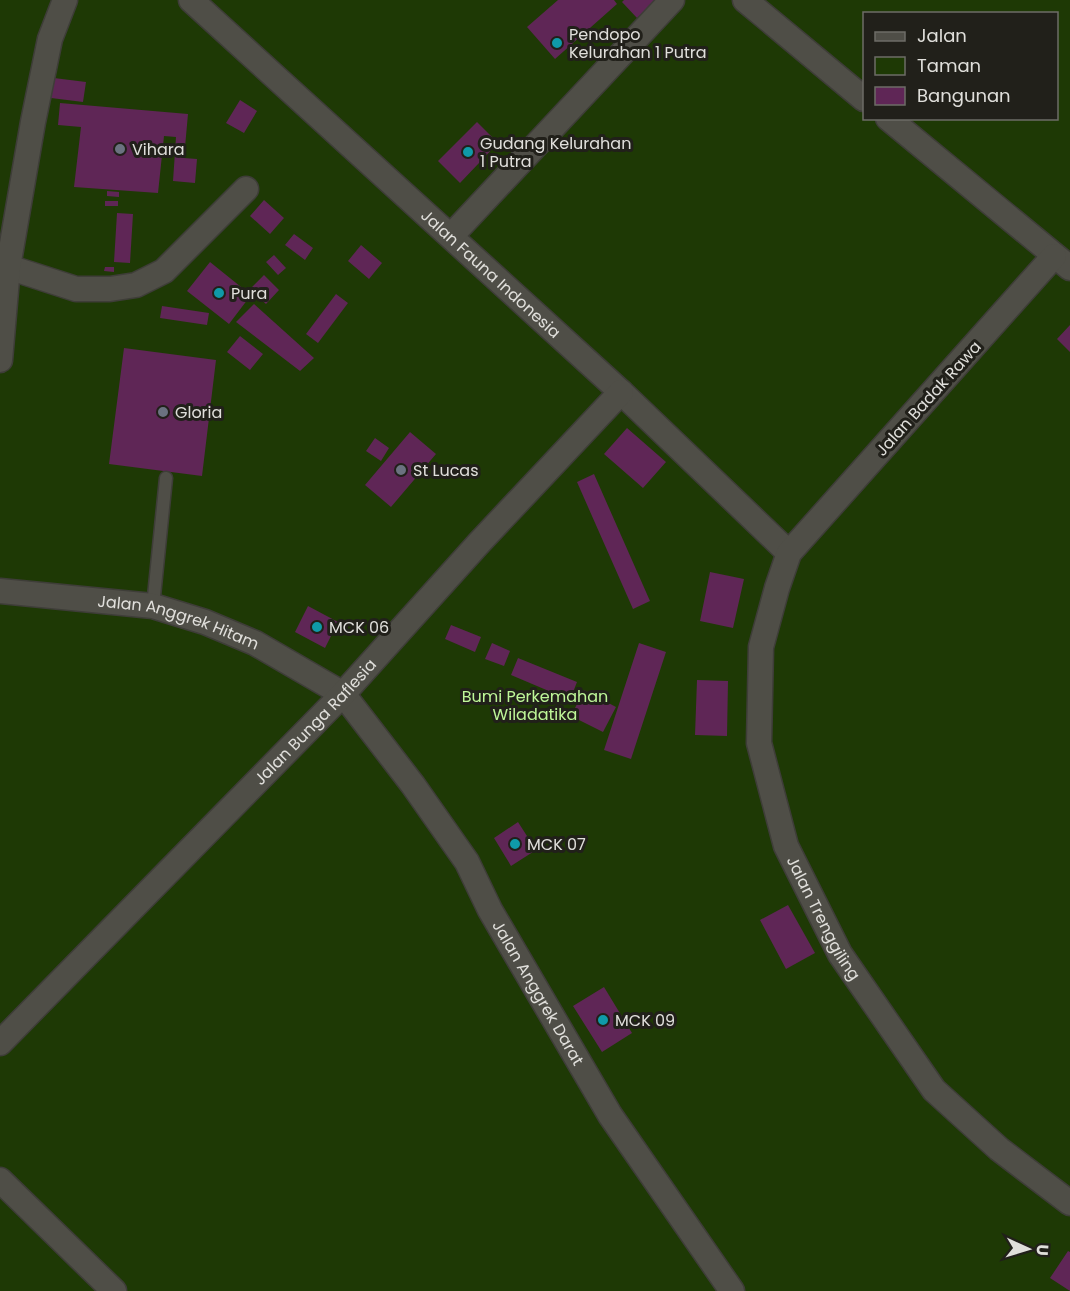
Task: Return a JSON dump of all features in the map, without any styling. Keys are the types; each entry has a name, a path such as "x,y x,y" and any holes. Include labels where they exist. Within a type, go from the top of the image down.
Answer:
{"street":[{"path":"0,360 4,264 51,39 65,0"},
{"name":"Jalan Fauna Indonesia","path":"190,0 621,392 789,554"},
{"path":"451,236 672,0"},
{"path":"745,0 863,98"},
{"path":"890,120 1062,262"},
{"path":"4,264 76,288 110,289 136,285 164,271 246,189"},
{"name":"Jalan Badak Rawa","path":"789,554 1062,262"},
{"name":"Jalan Bunga Raflesia","path":"0,1043 343,694 479,543 621,392"},
{"name":"Jalan Trenggiling","path":"789,554 761,647 759,743 786,846 840,954 934,1090 999,1149 1070,1203"},
{"name":"Jalan Anggrek Hitam","path":"0,591 153,606 205,622 255,643 343,694"},
{"name":"Jalan Anggrek Darat","path":"343,694 413,785 467,862 490,910 610,1115 732,1291"},
{"path":"0,1180 114,1291"}],"lane":[{"path":"153,606 166,478"}],"green space":[{"name":"Bumi Perkemahan Wiladatika","path":"0,0 1070,0 1070,1291 0,1291"}],"building":[{"name":"Pendopo Kelurahan 1 Putra","path":"558,0 614,0 617,4 555,59 527,27"},
{"path":"624,0 656,0 637,18 622,2"},
{"path":"54,78 86,82 83,102 51,98"},
{"path":"240,100 257,111 244,133 226,123"},
{"name":"Vihara","path":"60,103 188,114 184,158 197,159 195,183 173,181 176,137 164,136 158,193 74,187 81,127 58,125"},
{"name":"Gudang Kelurahan 1 Putra","path":"477,122 498,143 460,183 438,161"},
{"path":"107,191 119,192 119,197 107,196"},
{"name":"Pura","path":"264,200 284,218 270,234 250,216"},
{"path":"105,201 118,201 118,206 105,206"},
{"path":"117,213 133,214 130,263 114,262"},
{"name":"Pura","path":"294,234 313,248 305,260 285,245"},
{"path":"361,245 382,263 369,279 348,261"},
{"path":"274,255 286,268 278,275 266,262"},
{"name":"Pura","path":"210,262 251,295 229,324 187,291"},
{"path":"105,267 114,267 114,272 104,271"},
{"name":"Pura","path":"264,275 279,290 266,304 250,289"},
{"path":"336,294 348,303 318,343 306,334"},
{"path":"254,304 314,358 300,371 236,322"},
{"path":"162,306 209,313 207,325 160,318"},
{"path":"1070,325 1070,352 1057,339"},
{"path":"240,336 263,354 250,370 227,352"},
{"name":"Gloria","path":"124,348 216,360 202,476 109,464"},
{"path":"627,428 666,462 643,488 604,454"},
{"name":"St Lucas","path":"410,432 436,454 391,507 365,485"},
{"path":"375,438 389,448 381,461 366,451"},
{"path":"594,474 650,601 633,609 577,482"},
{"path":"710,572 744,579 733,628 700,621"},
{"name":"MCK 06","path":"308,606 338,622 325,648 295,632"},
{"path":"451,625 481,637 475,652 445,639"},
{"path":"492,643 510,651 504,666 485,659"},
{"path":"639,643 666,652 631,759 604,750"},
{"path":"518,658 577,682 570,700 511,675"},
{"path":"697,680 728,681 727,736 695,735"},
{"path":"584,690 616,707 603,732 571,716"},
{"name":"MCK 07","path":"518,822 536,850 511,866 494,838"},
{"path":"788,905 815,953 786,969 760,920"},
{"name":"MCK 09","path":"604,987 632,1033 602,1052 573,1006"},
{"path":"1068,1251 1070,1252 1070,1291 1050,1278"}],"place":[{"name":"Pendopo Kelurahan 1 Putra","path":"557,43"},
{"name":"Vihara","path":"120,149"},
{"name":"Gudang Kelurahan 1 Putra","path":"468,152"},
{"name":"Pura","path":"219,293"},
{"name":"Gloria","path":"163,412"},
{"name":"St Lucas","path":"401,470"},
{"name":"MCK 06","path":"317,627"},
{"name":"MCK 07","path":"515,844"},
{"name":"MCK 09","path":"603,1020"}]}
